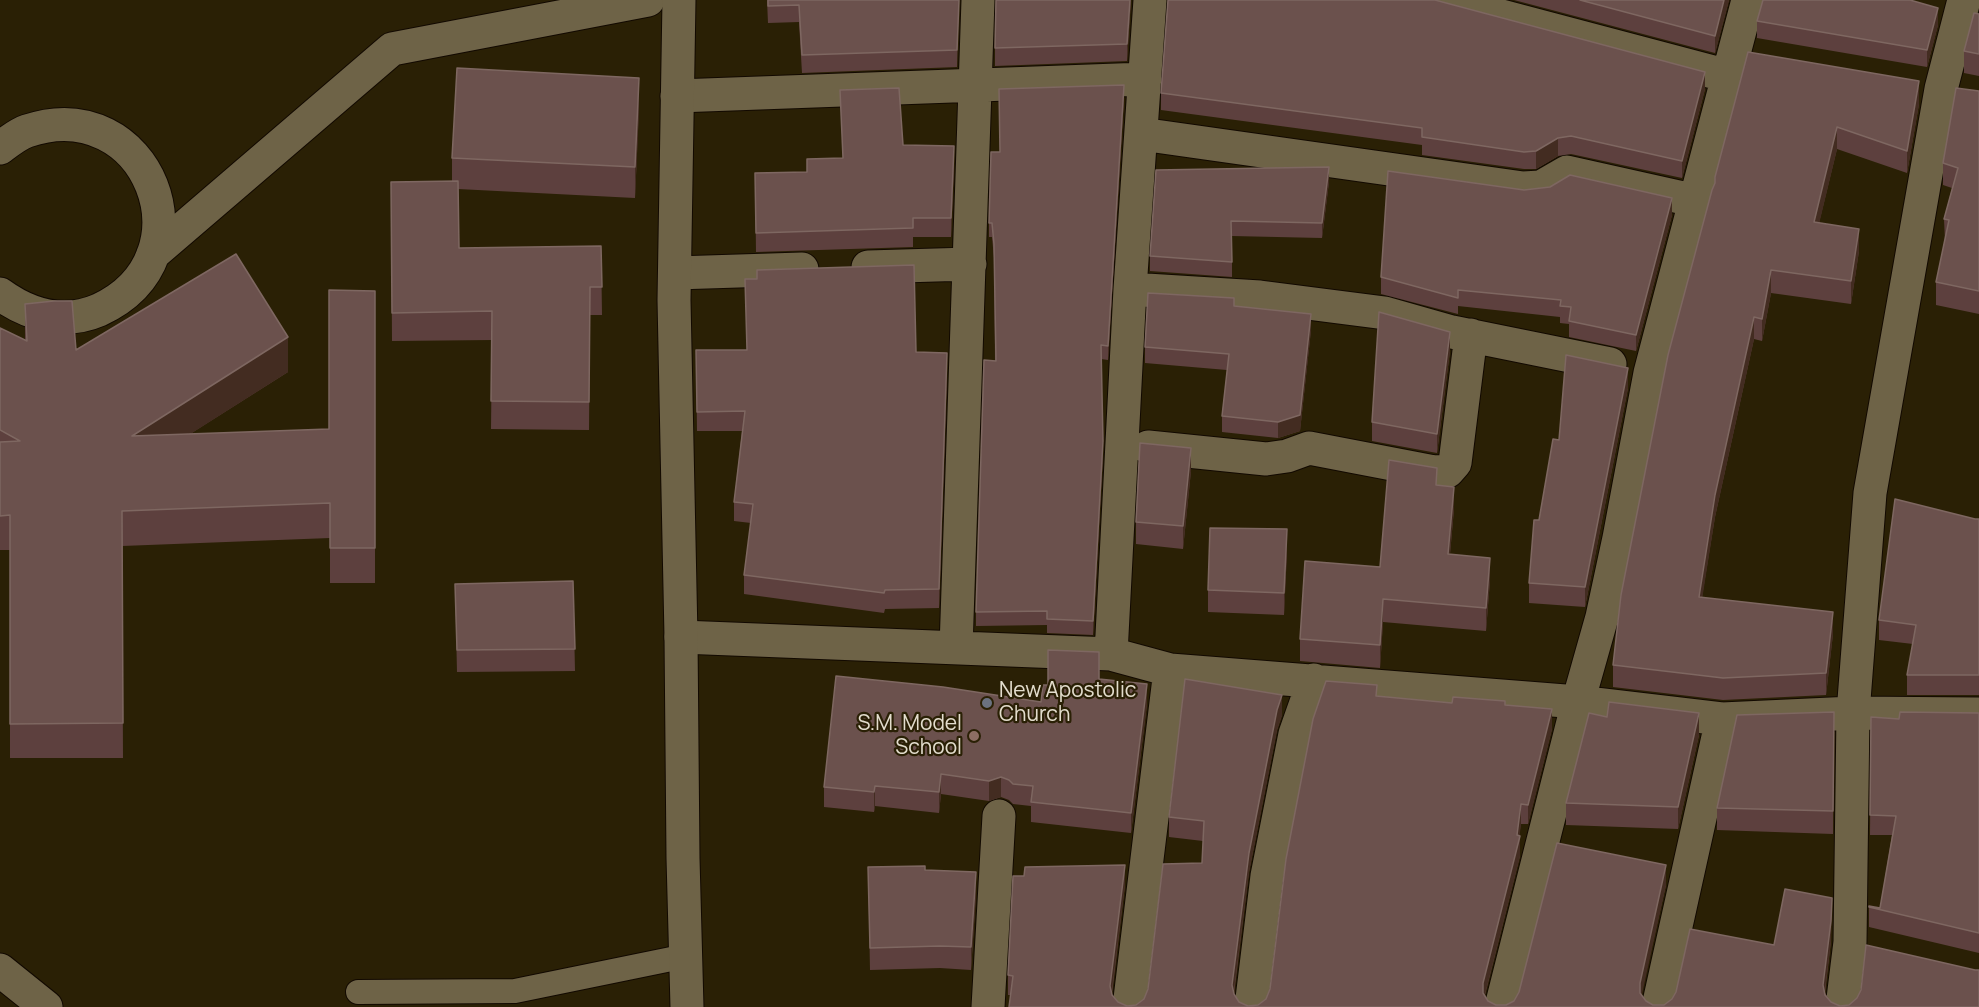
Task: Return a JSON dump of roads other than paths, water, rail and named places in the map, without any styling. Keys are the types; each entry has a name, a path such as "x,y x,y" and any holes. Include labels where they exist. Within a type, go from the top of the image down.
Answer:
{"street":[{"path":"153,254 392,49 648,0"},
{"path":"679,0 675,273 682,858 687,1007"},
{"path":"956,648 978,0"},
{"path":"1111,654 1130,289 1150,0"},
{"path":"1441,0 1740,62"},
{"path":"1501,1007 1578,702 1602,617 1650,373 1697,201 1740,62 1748,0"},
{"path":"1842,1007 1850,942 1853,713 1870,493 1955,91 1964,0"},
{"path":"677,96 1145,79"},
{"path":"1907,83 1955,91"},
{"path":"0,148 25,131 56,124 89,127 119,142 142,165 156,192 159,223 153,254 139,280 116,302 88,315 57,318 27,311 0,294"},
{"path":"1141,134 1522,188 1541,187 1567,172 1697,201"},
{"path":"675,273 970,264"},
{"path":"1130,289 1260,297 1385,313 1452,332 1650,373"},
{"path":"1122,445 1266,459 1287,456 1309,448 1434,472 1448,471 1455,463 1471,335"},
{"path":"1870,493 1903,502"},
{"path":"681,637 1111,654 1170,670 1578,702 1722,719 1853,713 1979,714"},
{"path":"1129,1007 1170,670"},
{"path":"1251,1007 1267,876 1295,734 1314,680"},
{"path":"1658,1007 1722,719"},
{"path":"988,1007 999,816"},
{"path":"1850,942 1882,950"},
{"path":"0,970 46,1007"}],"lane":[{"path":"357,992 515,991 686,956"}],"place":[{"name":"New Apostolic Church","path":"987,703"},
{"name":"S.M. Model School","path":"974,736"}]}
